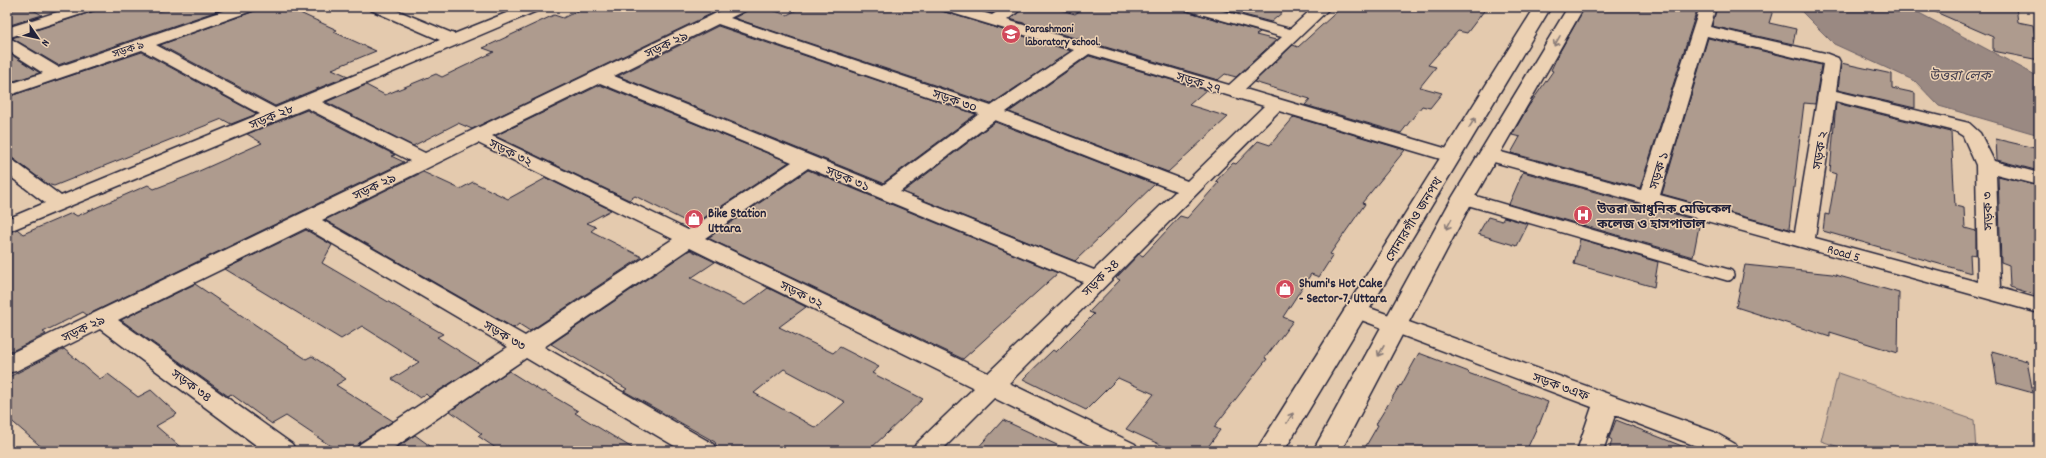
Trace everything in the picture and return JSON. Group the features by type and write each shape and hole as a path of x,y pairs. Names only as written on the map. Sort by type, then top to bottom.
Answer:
{"main road":[{"name":"সোনারগাঁও জনপথ","path":"1270,451 1543,7"},
{"path":"1327,451 1463,198 1490,155 1576,7"}],"street":[{"path":"7,33 89,7"},
{"name":"সড়ক ৯","path":"7,91 249,7"},
{"path":"376,7 454,40"},
{"name":"সড়ক ২৮","path":"7,226 534,7"},
{"name":"সড়ক ২৯","path":"7,365 742,7"},
{"name":"সড়ক ২৭","path":"947,7 1451,156"},
{"path":"994,21 1016,7"},
{"path":"1191,7 1293,35"},
{"path":"1232,92 1323,7"},
{"name":"সড়ক ১","path":"1490,155 1649,198 1708,7"},
{"name":"সড়ক ৩০","path":"717,19 992,113 1190,189"},
{"name":"সড়ক ২","path":"1701,30 1830,60 1832,62 1804,240"},
{"path":"7,43 57,74"},
{"path":"143,44 275,115"},
{"path":"885,193 992,113 1087,48"},
{"name":"সড়ক ৩১","path":"599,76 1098,280"},
{"name":"সড়ক ৩","path":"1828,94 1962,127 1971,133 1986,165 1989,292"},
{"path":"307,101 425,161"},
{"name":"সড়ক ২৪","path":"926,451 1276,104"},
{"name":"সড়ক ৩২","path":"478,136 1126,451"},
{"path":"369,451 806,161"},
{"path":"7,165 59,204"},
{"path":"1986,165 2039,179"},
{"name":"Road 5","path":"1649,198 2039,306"},
{"name":"সড়ক ৩৩","path":"306,219 704,451"},
{"name":"সড়ক ৩এফ","path":"1356,310 1706,439 1726,451"},
{"name":"সড়ক ৩৪","path":"101,319 283,451"},
{"path":"1590,451 1606,403"}],"lane":[{"path":"1463,198 1728,274"}],"shaded area":[{"path":"1838,373 1974,420 1976,451 1851,451 1821,441"}],"water":[{"name":"উত্তরা লেক","path":"1797,7 1908,7 2039,77 2039,135 1939,106 1915,81 1834,44"}],"building":[{"path":"7,7 28,7 42,15 7,26"},
{"path":"100,7 151,7 160,11 173,7 213,7 220,10 58,65 12,38 94,11"},
{"path":"266,7 287,7 337,30 334,32 376,51 332,69 348,76 275,106 160,45"},
{"path":"585,7 615,7 631,12 642,7 702,7 715,12 472,129 458,123 413,146 326,102 366,85 385,95 436,74 442,77 494,52 483,48 554,15 563,18"},
{"path":"750,7 763,7 787,15 802,7 938,7 942,11 1071,51 991,104 734,18 747,11"},
{"path":"969,7 1002,7 992,13"},
{"path":"1025,7 1051,7 1075,14 1085,7 1182,7 1186,11 1260,32 1256,35 1276,40 1236,77 1225,74 1218,80 1010,19"},
{"path":"1214,7 1289,7 1271,22"},
{"path":"1342,7 1487,7 1467,33 1458,31 1428,65 1436,67 1420,87 1442,93 1430,108 1422,106 1401,133 1305,105 1310,99 1254,82 1293,45 1298,47"},
{"path":"1585,7 1698,7 1640,188 1511,153 1520,137 1512,135 1528,107 1553,71 1551,70 1558,55"},
{"path":"1717,7 1774,7 1769,23 1796,29 1793,44 1712,26"},
{"path":"1924,7 2016,7 2018,22 2033,25 2039,60 1993,51 1993,37"},
{"path":"718,26 976,114 883,183 618,76"},
{"path":"1708,38 1821,65 1815,104 1804,103 1789,229 1662,194"},
{"path":"7,52 40,73 7,83"},
{"path":"142,52 257,114 231,124 222,119 54,186 47,184 7,154 7,97"},
{"path":"1089,56 1206,90 1189,105 1228,117 1168,172 1009,112"},
{"path":"1841,63 1892,74 1892,88 1915,93 1915,108 1838,90"},
{"path":"600,85 789,162 693,225 635,196 629,200 495,136"},
{"path":"1836,103 1951,132 1955,206 1964,208 1965,228 1976,231 1976,255 1970,254 1971,273 1823,231 1825,214 1829,215 1836,174 1830,172"},
{"path":"307,110 395,155 391,156 404,162 87,315 83,312 43,332 46,334 12,351 7,347 7,233 17,229 23,234 72,213 77,216 148,185 154,189 188,176 262,143 247,134"},
{"path":"1294,117 1405,150 1362,203 1365,204 1330,254 1333,255 1319,277 1311,274 1283,317 1293,321 1265,358 1267,359 1214,427 1220,430 1205,451 1174,451 1126,429 1154,394 1118,378 1086,410 1023,379 1053,350 1056,352 1094,314 1089,312 1120,280 1116,278 1139,254 1143,256 1180,216 1187,218 1219,182 1216,181 1233,163 1236,164 1258,141 1270,145"},
{"path":"995,122 1155,184 1075,261 903,192"},
{"path":"1996,139 2039,149 2039,171 1997,160"},
{"path":"808,170 1058,273 963,359 708,238"},
{"path":"423,172 460,189 473,182 508,199 546,178 611,210 587,223 596,227 591,231 642,257 530,331 519,324 514,328 325,220"},
{"path":"1523,172 1700,221 1693,257 1509,204"},
{"path":"1998,176 2039,186 2039,296 2010,287 2009,265 2001,262"},
{"path":"1488,217 1502,221 1504,217 1528,224 1517,246 1478,234"},
{"path":"306,230 332,245 322,263 443,334 437,337 480,364 429,397 426,394 420,398 392,379 419,362 362,326 341,339 225,269"},
{"path":"1580,239 1658,262 1654,287 1574,264"},
{"path":"690,250 715,262 691,278 745,305 768,288 806,307 779,327 833,353 840,347 879,367 872,373 923,399 868,451 718,451 715,442 624,391 627,389 551,344","holes":["784,369 845,402 816,428 754,393"]},
{"path":"1745,265 1832,274 1899,293 1898,353 1830,332 1830,337 1736,307"},
{"path":"195,284 306,359 312,356 346,379 336,385 393,421 359,443 355,451 338,451 286,416 272,424 231,394 228,396 121,320"},
{"path":"64,349 100,379 108,374 138,397 151,390 177,414 156,426 185,451 46,451 7,417 7,378"},
{"path":"1992,351 2027,361 2033,393 1997,383"},
{"path":"1419,353 1469,372 1468,373 1548,402 1539,425 1526,451 1363,451 1378,425 1376,424 1400,385 1401,386"},
{"path":"509,371 542,392 544,391 578,411 575,413 637,451 500,451 478,436 482,434 450,411"},
{"path":"1003,420 1070,451 975,451"},
{"path":"1616,420 1692,451 1609,451 1612,440 1609,438"},
{"path":"415,435 437,451 392,451"}],"place":[{"name":"Parashmoni laboratory school.","path":"1011,34"},
{"name":"উত্তরা আধুনিক মেডিকেল কলেজ ও হাসপাতাল","path":"1583,215"},
{"name":"Bike Station Uttara","path":"694,219"},
{"name":"Shumi's Hot Cake - Sector-7, Uttara","path":"1285,289"}]}
